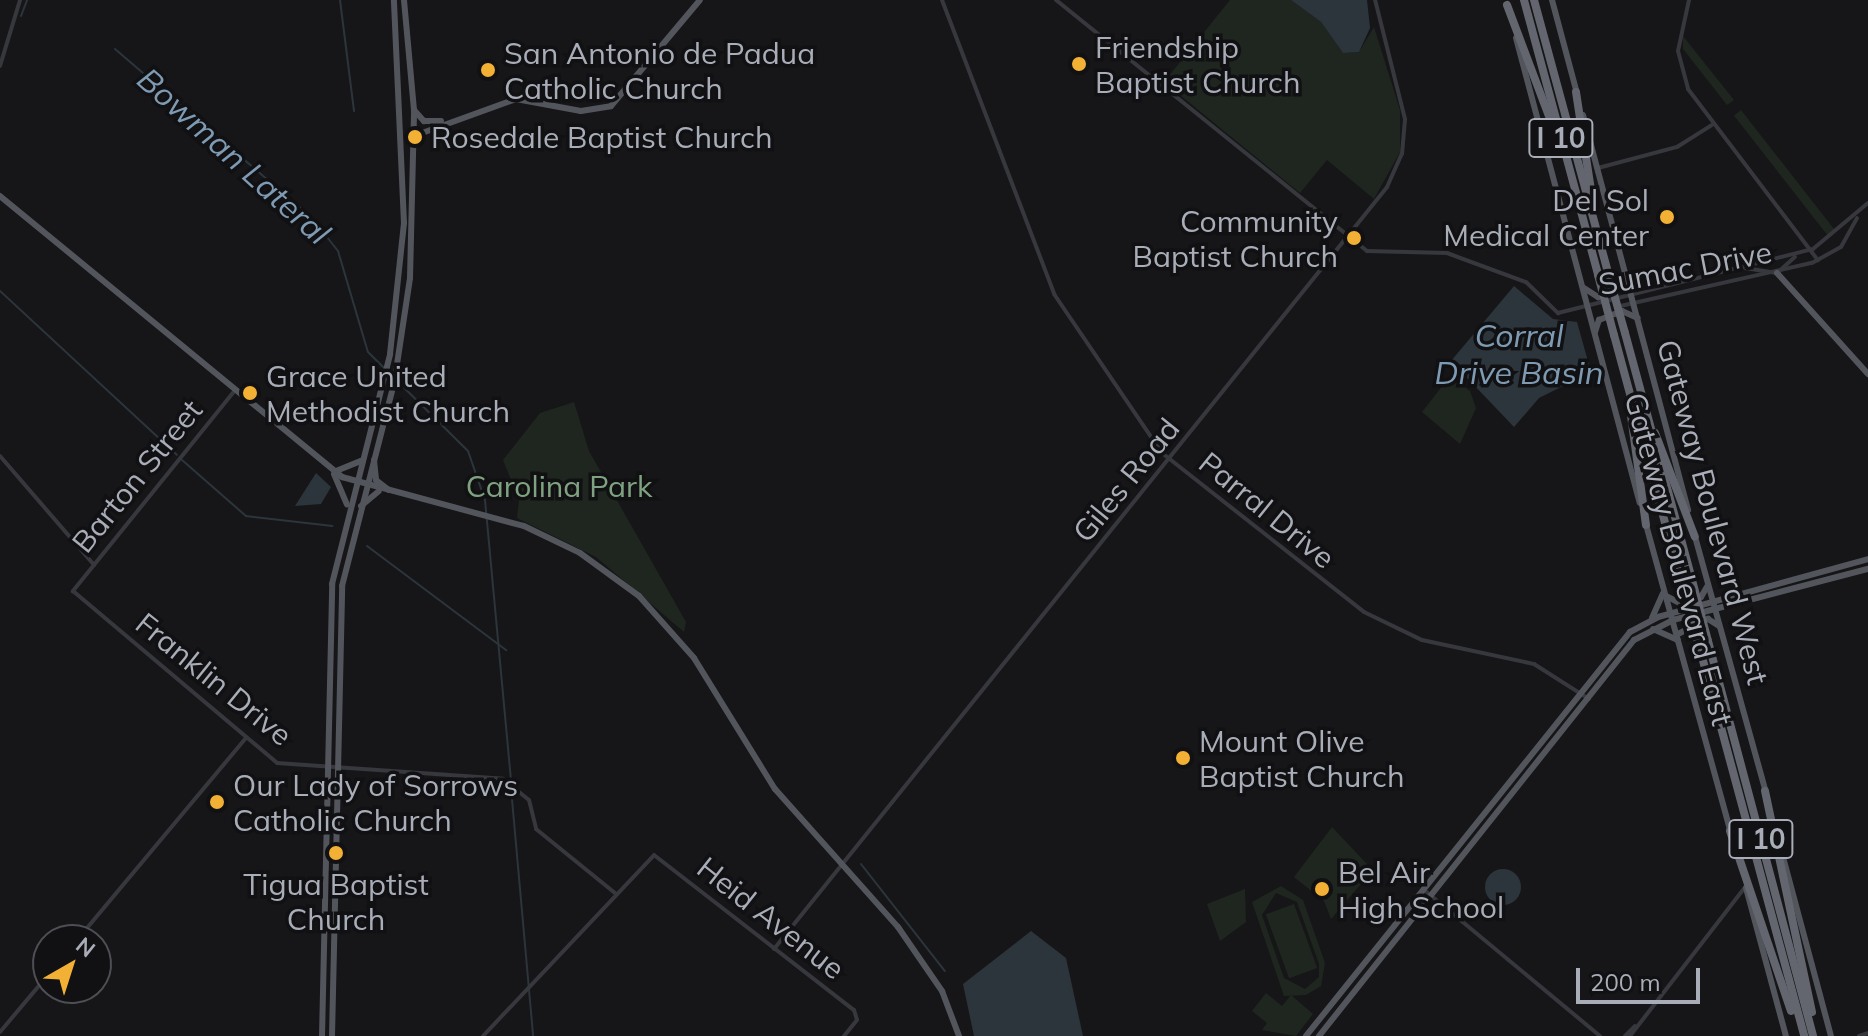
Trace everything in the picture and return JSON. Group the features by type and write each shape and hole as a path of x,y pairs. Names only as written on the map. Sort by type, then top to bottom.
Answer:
{"highway":[{"name":"I 10","path":"1524,0 1681,582 1703,642 1816,1036"},
{"name":"I 10","path":"1534,0 1692,580 1703,642 1803,1036"},
{"path":"1507,3 1568,166"},
{"path":"1576,92 1594,222"},
{"path":"1627,380 1646,525"},
{"path":"1644,410 1695,537"},
{"path":"1765,791 1816,1036"},
{"path":"1730,831 1803,1036"}],"main road":[{"path":"322,1036 332,584 347,509 388,361 404,223 404,137 394,0"},
{"path":"332,1036 341,767 342,586 355,516 393,387 410,278 414,110 404,0"},
{"path":"404,137 413,137 444,121 516,99 581,111 611,106 700,0"},
{"name":"Gateway Boulevard West","path":"1552,0 1831,1036"},
{"name":"Gateway Boulevard East","path":"1507,3 1786,1036"},
{"path":"414,110 424,121 444,121"},
{"path":"0,196 332,469 354,483 496,516 580,553 651,608 701,667 775,789 840,860 910,945 948,1002 959,1036"},
{"path":"1777,273 1868,374"},
{"path":"1582,285 1598,297 1618,291 1627,279"},
{"path":"1595,332 1599,320 1622,311 1638,318"},
{"path":"373,455 376,480 392,492"},
{"path":"332,469 361,461"},
{"path":"332,469 347,509"},
{"path":"355,516 382,490"},
{"path":"1715,606 1733,597 1868,559"},
{"path":"1841,567 1844,576"},
{"path":"1306,1036 1625,637 1650,620 1715,606 1735,605 1868,569"},
{"path":"332,584 342,586"},
{"path":"1650,620 1665,593 1680,603 1701,597 1709,585 1733,597"},
{"path":"1649,629 1678,638 1687,624 1708,619 1721,627 1735,605"},
{"path":"1319,1036 1589,699 1649,629 1672,616"},
{"path":"1480,818 1488,825"}],"street":[{"path":"0,66 20,0"},
{"name":"Parral Drive","path":"942,0 1054,294 1170,460 1364,612 1422,640 1534,664 1589,699"},
{"path":"1056,0 1367,251 1447,253 1521,280 1558,313 1588,310"},
{"name":"Giles Road","path":"774,949 840,860 922,771 1393,178 1404,143 1403,108 1375,0"},
{"path":"1689,0 1679,60 1712,125 1818,260"},
{"path":"1598,168 1677,147 1712,125"},
{"name":"Sumac Drive","path":"1588,310 1634,305 1777,273 1818,260 1846,242 1868,203"},
{"name":"Sumac Drive","path":"1588,310 1631,293 1802,253 1858,216"},
{"path":"1731,269 1777,273 1802,253"},
{"name":"Barton Street","path":"73,591 236,389"},
{"path":"0,456 94,565"},
{"name":"Franklin Drive","path":"73,591 277,763 508,782 521,792 536,829 615,893"},
{"path":"90,924 246,738"},
{"name":"Heid Avenue","path":"615,893 654,855 857,1018 844,1036"},
{"path":"1628,1036 1745,887"},
{"path":"1423,889 1600,1036"},
{"path":"483,1036 534,976 615,893"},
{"path":"1,1033 32,995"},
{"path":"1859,1036 1868,1033"}],"green space":[{"path":"1230,0 1291,0 1321,22 1343,53 1359,52 1374,27 1400,110 1400,152 1374,199 1327,160 1300,193 1164,82"},
{"path":"1683,36 1734,100 1727,105 1683,49"},
{"path":"1741,110 1835,230 1827,235 1734,116"},
{"path":"1450,376 1470,391 1476,408 1460,444 1422,412"},
{"name":"Carolina Park","path":"574,402 589,451 686,622 684,632 596,557 517,518 519,500 503,460 540,413"},
{"path":"1332,827 1367,864 1367,877 1331,919 1324,901 1294,877"},
{"path":"1281,886 1303,900 1325,963 1321,986 1306,995 1284,996 1252,902","holes":["1276,893 1297,902 1319,964 1319,977 1305,989 1284,978 1262,915"]},
{"path":"1245,889 1246,922 1220,941 1207,904"},
{"path":"1294,904 1317,968 1289,978 1266,914"},
{"path":"1266,993 1282,1006 1291,995 1313,1014 1296,1036 1262,1030 1267,1023 1252,1011"}],"water":[{"path":"1291,0 1367,0 1370,28 1359,52 1343,53 1321,22"},
{"name":"Corral Drive Basin","path":"1514,286 1553,319 1577,322 1591,372 1539,398 1514,427 1451,361"},
{"path":"316,473 331,487 321,504 295,506"},
{"path":"1503,869 1516,874 1521,887 1516,900 1503,905 1490,900 1485,887 1490,874"},
{"path":"1031,931 1066,958 1083,1036 974,1036 963,984"}],"waterway":[{"path":"21,16 27,0"},
{"path":"340,0 354,111"},
{"name":"Bowman Lateral","path":"115,49 312,218 338,251 368,352 468,451 485,500 511,782"},
{"path":"0,291 177,455"},
{"path":"182,460 246,516 332,526"},
{"path":"367,546 506,650"},
{"name":"Bowman Lateral","path":"511,788 533,1036"},
{"path":"861,864 945,971"}],"place":[{"name":"Friendship Baptist Church","path":"1079,64"},
{"name":"San Antonio de Padua Catholic Church","path":"488,70"},
{"name":"Rosedale Baptist Church","path":"415,137"},
{"name":"Del Sol Medical Center","path":"1667,217"},
{"name":"Community Baptist Church","path":"1354,238"},
{"name":"Grace United Methodist Church","path":"250,393"},
{"name":"Mount Olive Baptist Church","path":"1183,758"},
{"name":"Our Lady of Sorrows Catholic Church","path":"217,802"},
{"name":"Tigua Baptist Church","path":"336,853"},
{"name":"Bel Air High School","path":"1322,889"}]}
